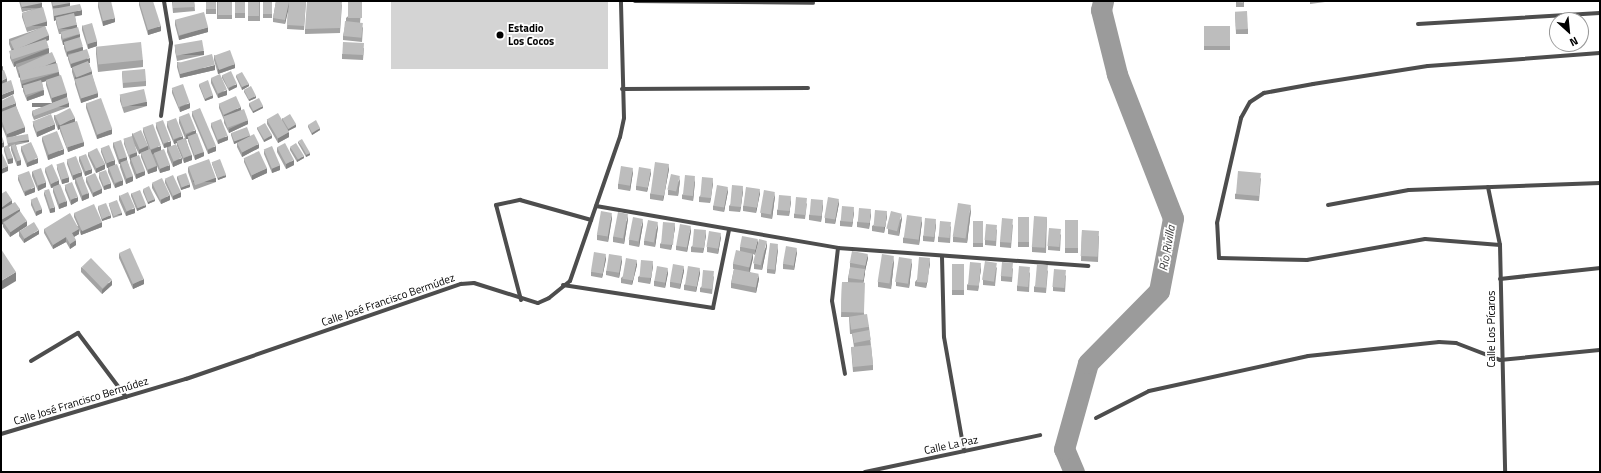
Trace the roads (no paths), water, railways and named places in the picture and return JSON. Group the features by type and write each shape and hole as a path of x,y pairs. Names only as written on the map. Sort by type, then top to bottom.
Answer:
{"street":[{"path":"161,116 172,43 164,1"},
{"name":"Calle José Francisco Bermúdez","path":"1,434 126,397 461,284 474,283 520,300 538,303 570,281 620,137 622,89 621,1"},
{"path":"636,1 813,3"},
{"path":"1418,24 1600,13"},
{"path":"1500,245 1425,239 1307,260 1218,258 1217,223 1241,118 1250,102 1264,94 1313,84 1428,66 1600,54"},
{"path":"622,89 808,88"},
{"path":"1328,205 1410,190 1600,183"},
{"name":"Calle Los Pícaros","path":"1488,186 1500,245 1500,360 1505,472"},
{"path":"520,300 496,205 520,200 591,220"},
{"path":"596,206 838,248 942,257 1088,266"},
{"path":"563,285 713,308 729,230"},
{"path":"838,248 832,301 844,374"},
{"path":"942,257 944,338 964,451"},
{"path":"1500,279 1600,268"},
{"path":"30,361 78,333 126,397"},
{"path":"1096,418 1149,392 1308,356 1439,342 1456,343 1500,360 1600,350"},
{"name":"Calle La Paz","path":"865,472 1040,435"}],"waterway":[{"name":"Río Rivilla","path":"1074,472 1064,449 1088,363 1159,291 1173,218 1117,74 1101,10 1103,1"}],"place":[{"name":"Estadio Los Cocos","path":"500,35"}]}
